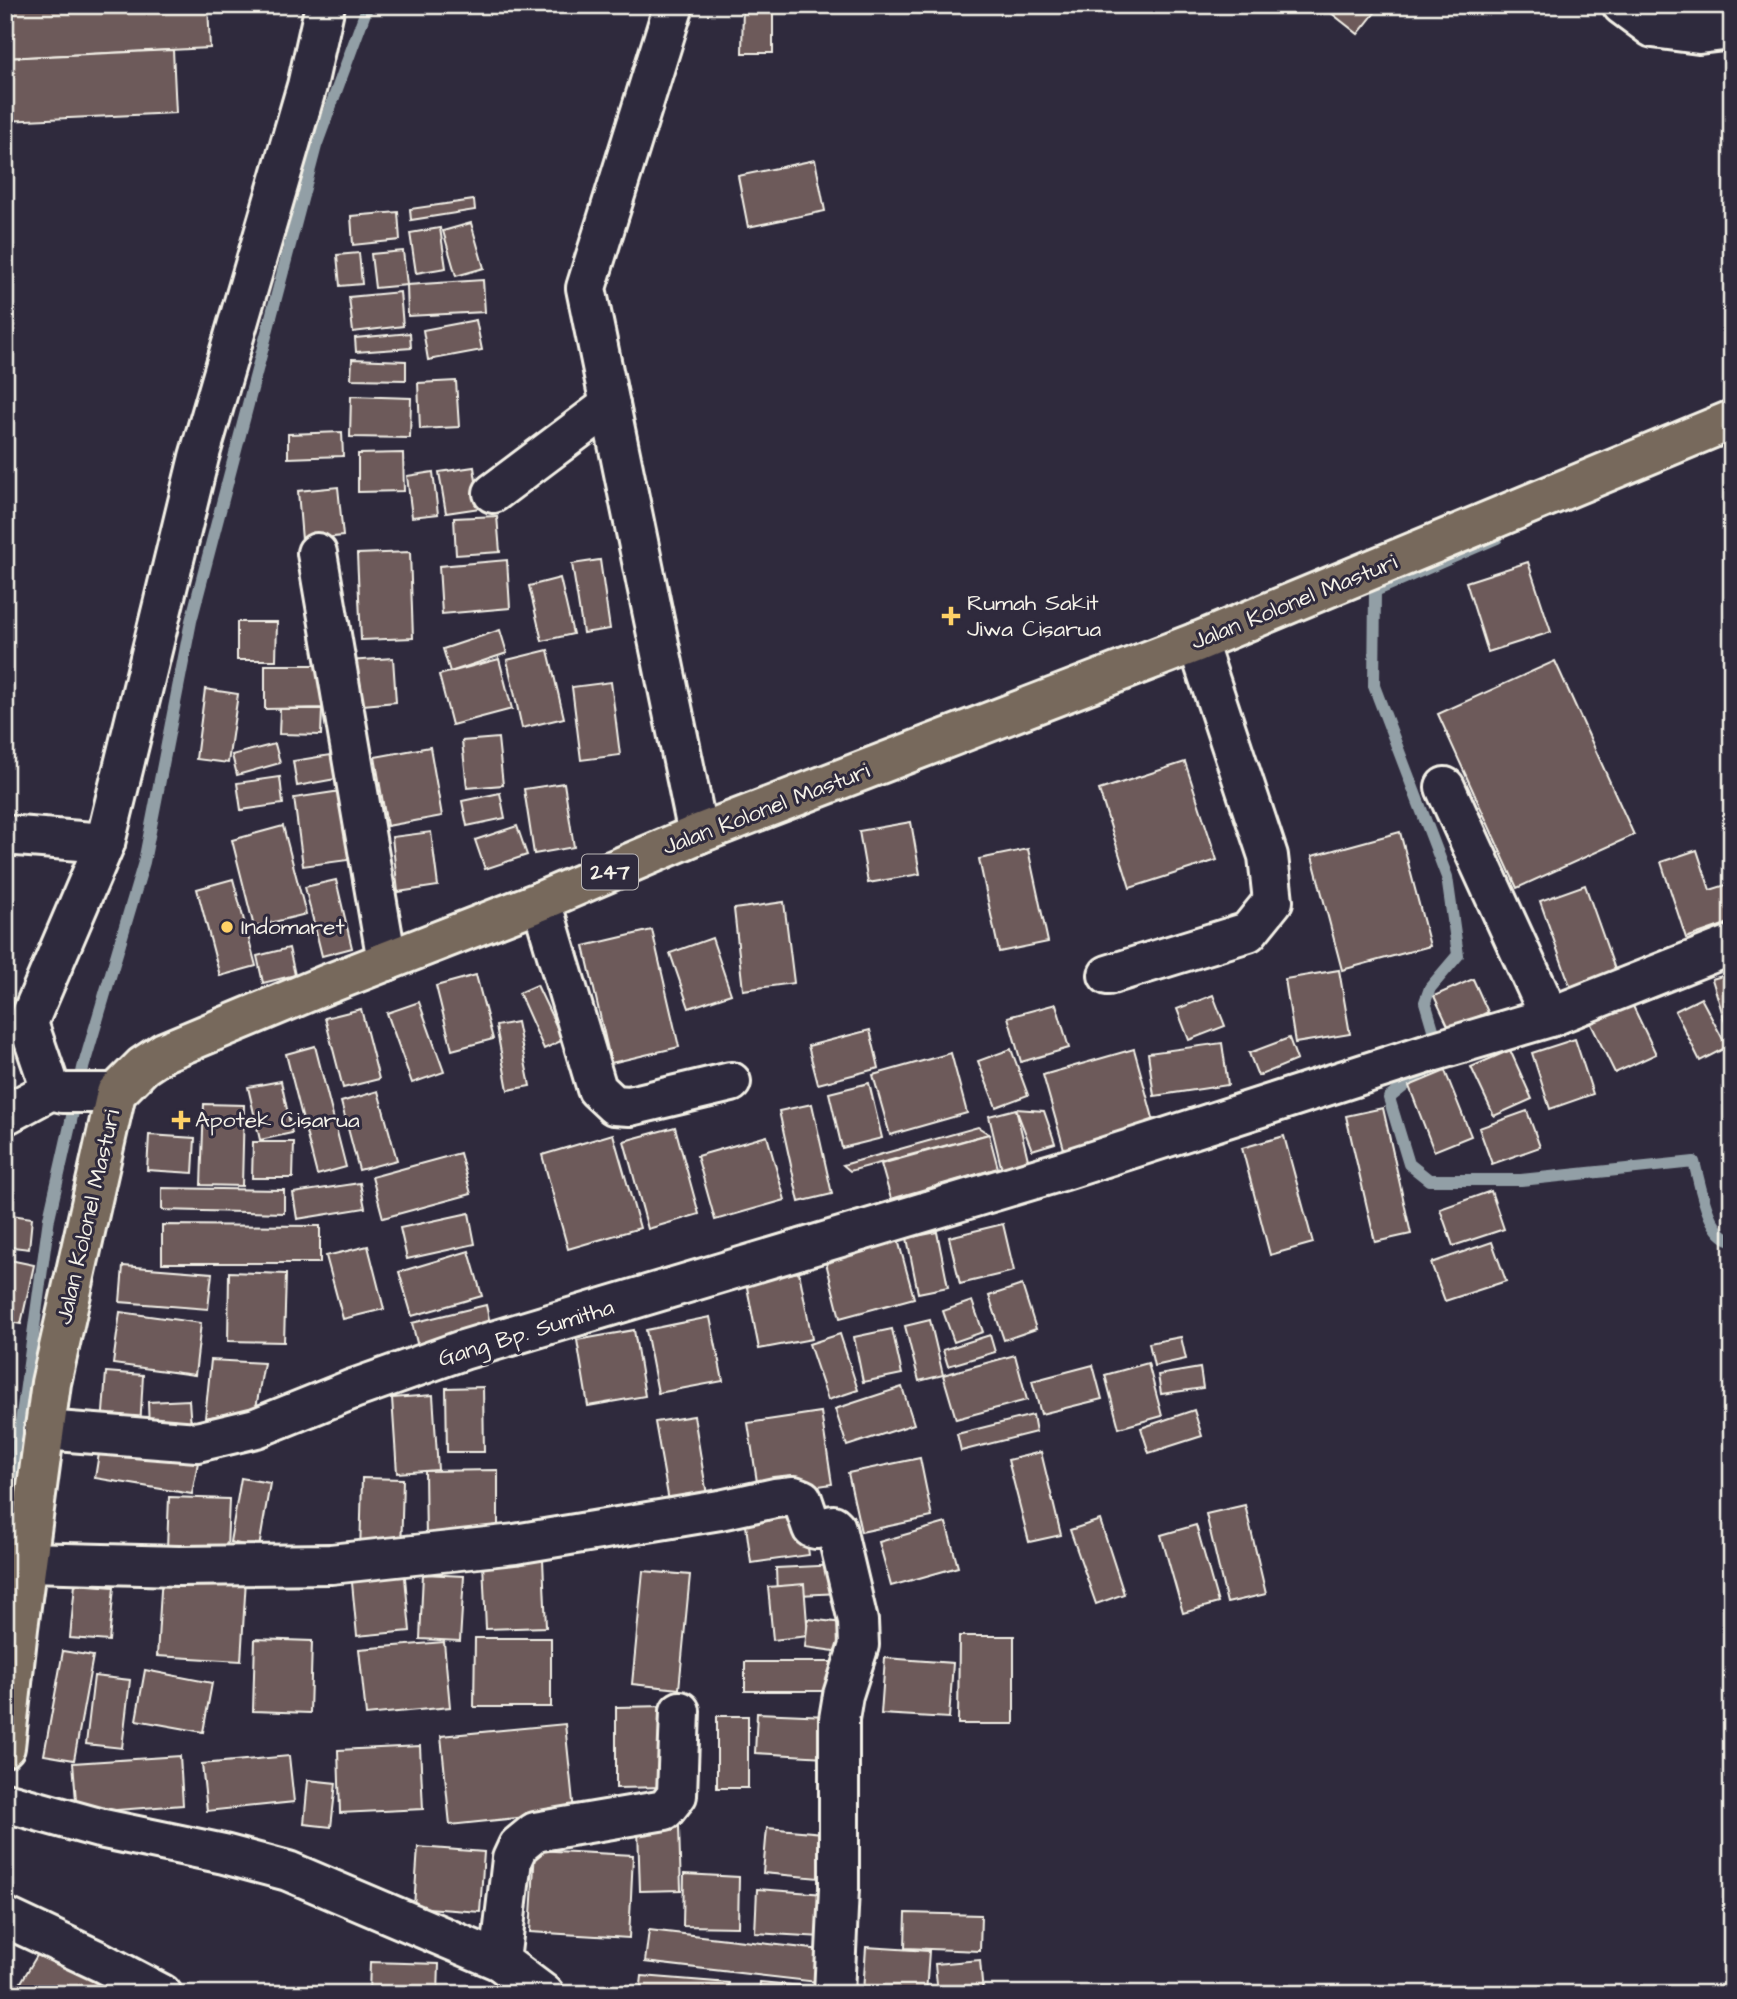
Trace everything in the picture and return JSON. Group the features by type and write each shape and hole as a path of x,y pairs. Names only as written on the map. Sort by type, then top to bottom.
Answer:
{"main road":[{"name":"Jalan Kolonel Masturi","path":"5,1747 51,1383 109,1093 143,1066 164,1052 541,901 698,834 1198,642 1732,420"}],"street":[{"path":"57,1092 17,1011 105,843 199,457 307,86 326,5"},
{"path":"674,5 586,288 698,834"},
{"path":"1622,5 1653,28 1699,34 1732,30"},
{"path":"493,493 610,405"},
{"path":"317,554 387,961"},
{"path":"1108,975 1248,932 1273,901 1268,856 1198,642"},
{"path":"1444,786 1550,1017"},
{"path":"5,835 105,843"},
{"path":"541,901 597,1089 614,1105 630,1106 732,1082"},
{"name":"Gang Bp. Sumitha","path":"44,1430 197,1442 256,1428 353,1389 463,1350 1005,1188 1550,1017 1732,945"},
{"path":"5,1115 57,1092 109,1093"},
{"path":"27,1562 179,1566 331,1564 515,1544 720,1510 775,1498 794,1496 802,1499 812,1528 833,1525 836,1528 858,1621 859,1645 839,1719 839,1888 834,1994"},
{"path":"500,1961 512,1859 518,1846 535,1832 664,1810 677,1795 680,1711"},
{"path":"5,1802 99,1828 224,1854 288,1871 500,1961 544,1994"},
{"path":"5,1917 162,1994"}],"building":[{"path":"5,5 208,5 210,48 5,58"},
{"path":"743,5 773,5 773,53 742,53"},
{"path":"1321,5 1381,5 1358,34"},
{"path":"173,50 176,113 5,121 5,58"},
{"path":"815,160 825,211 748,227 738,176"},
{"path":"474,200 475,210 411,220 410,209"},
{"path":"398,212 400,240 353,245 351,216"},
{"path":"471,223 484,268 456,276 443,231"},
{"path":"440,228 446,268 416,273 410,233"},
{"path":"403,251 407,285 375,288 371,254"},
{"path":"359,253 362,284 340,286 337,255"},
{"path":"483,280 485,312 408,316 407,285"},
{"path":"400,292 403,326 353,332 349,297"},
{"path":"476,320 482,350 428,360 423,330"},
{"path":"410,333 411,348 356,352 355,338"},
{"path":"352,359 406,361 406,380 351,379"},
{"path":"456,381 459,427 420,429 418,383"},
{"path":"351,396 411,398 410,438 350,437"},
{"path":"342,432 343,456 288,458 288,434"},
{"path":"403,453 404,491 358,492 358,454"},
{"path":"474,467 480,508 446,513 439,472"},
{"path":"433,472 438,514 412,517 407,476"},
{"path":"338,487 343,536 302,540 298,491"},
{"path":"497,516 500,552 456,555 454,518"},
{"path":"410,552 413,638 361,640 357,554"},
{"path":"507,560 510,608 442,614 439,566"},
{"path":"600,560 610,629 583,633 572,564"},
{"path":"1528,562 1551,632 1488,652 1466,582"},
{"path":"560,578 573,634 542,641 529,586"},
{"path":"237,622 277,622 276,660 237,660"},
{"path":"500,630 507,653 450,672 443,649"},
{"path":"548,650 564,718 522,728 507,660"},
{"path":"393,658 396,702 352,706 348,661"},
{"path":"499,659 512,709 452,725 439,675"},
{"path":"1555,661 1634,835 1517,888 1438,714"},
{"path":"265,665 327,665 327,708 265,709"},
{"path":"611,682 620,755 581,760 572,687"},
{"path":"205,689 238,694 228,763 196,759"},
{"path":"280,709 322,709 321,735 279,734"},
{"path":"498,738 503,785 467,788 462,741"},
{"path":"275,744 280,763 237,775 232,755"},
{"path":"430,747 442,816 387,826 375,757"},
{"path":"337,754 341,778 297,786 293,761"},
{"path":"1185,762 1217,860 1130,888 1099,790"},
{"path":"280,777 283,804 241,810 237,783"},
{"path":"564,783 574,847 534,854 524,789"},
{"path":"354,789 363,858 303,866 294,798"},
{"path":"500,793 505,818 467,826 462,801"},
{"path":"911,822 920,874 868,883 859,831"},
{"path":"283,826 306,914 254,927 232,840"},
{"path":"517,826 527,855 485,869 475,840"},
{"path":"431,832 438,886 398,892 392,837"},
{"path":"1400,832 1430,946 1342,970 1312,856"},
{"path":"1028,849 1048,942 999,952 979,859"},
{"path":"1697,850 1710,890 1732,883 1732,922 1686,938 1661,862"},
{"name":"Indomaret","path":"233,879 256,966 220,976 197,889"},
{"path":"336,880 352,948 322,956 305,887"},
{"path":"1585,885 1618,978 1573,994 1540,901"},
{"path":"784,902 794,983 743,990 734,909"},
{"path":"652,930 679,1047 611,1063 584,946"},
{"path":"712,938 731,994 689,1008 670,953"},
{"path":"289,948 295,975 263,983 257,956"},
{"path":"1339,970 1350,1034 1295,1043 1285,979"},
{"path":"1732,973 1732,1020 1725,1022 1712,979"},
{"path":"476,975 493,1039 452,1050 436,986"},
{"path":"1473,979 1488,1012 1450,1030 1434,996"},
{"path":"537,985 563,1040 544,1049 519,993"},
{"path":"1213,995 1225,1026 1189,1040 1177,1009"},
{"path":"1701,998 1727,1047 1700,1061 1675,1011"},
{"path":"419,1002 444,1072 412,1083 387,1013"},
{"path":"1631,1002 1656,1054 1615,1073 1590,1022"},
{"path":"1056,1004 1069,1048 1021,1062 1008,1017"},
{"path":"361,1009 379,1079 343,1088 325,1018"},
{"path":"517,1022 530,1086 508,1090 496,1026"},
{"path":"5,1023 13,1030 5,1038"},
{"path":"870,1030 879,1068 818,1084 808,1046"},
{"path":"1289,1038 1297,1060 1258,1076 1249,1053"},
{"path":"1575,1039 1593,1094 1550,1109 1532,1053"},
{"path":"1222,1043 1228,1085 1154,1096 1148,1053"},
{"path":"315,1046 346,1167 317,1175 286,1054"},
{"path":"1011,1049 1028,1095 996,1107 978,1061"},
{"path":"1134,1049 1158,1136 1068,1163 1043,1075"},
{"path":"1510,1050 1532,1099 1494,1116 1471,1067"},
{"path":"951,1053 967,1113 890,1135 873,1075"},
{"path":"1445,1071 1471,1136 1434,1151 1409,1086"},
{"path":"281,1081 292,1133 260,1140 248,1087"},
{"path":"869,1083 882,1138 842,1148 829,1093"},
{"path":"378,1091 397,1160 359,1170 341,1102"},
{"path":"204,1104 244,1105 242,1186 201,1185"},
{"path":"812,1104 832,1194 799,1202 779,1111"},
{"path":"1383,1108 1411,1234 1375,1242 1346,1116"},
{"path":"1016,1109 1044,1111 1055,1143 1032,1150"},
{"path":"1016,1109 1031,1172 1004,1179 989,1116"},
{"path":"1527,1111 1540,1147 1492,1164 1479,1128"},
{"path":"675,1127 699,1214 648,1229 624,1141"},
{"path":"978,1127 989,1134 850,1171 843,1165"},
{"path":"613,1134 640,1228 568,1249 542,1155"},
{"path":"989,1134 998,1168 891,1199 881,1164"},
{"path":"149,1135 195,1138 193,1173 147,1170"},
{"path":"767,1136 785,1200 715,1220 697,1156"},
{"path":"1284,1136 1313,1243 1270,1255 1242,1148"},
{"path":"253,1142 294,1142 293,1178 252,1178"},
{"path":"460,1153 471,1194 383,1218 372,1177"},
{"path":"360,1183 365,1208 297,1219 293,1193"},
{"path":"162,1188 284,1190 284,1213 162,1210"},
{"path":"1491,1191 1504,1229 1453,1246 1440,1209"},
{"path":"469,1213 475,1244 407,1259 400,1228"},
{"path":"5,1214 32,1218 29,1249 5,1246"},
{"path":"1003,1224 1014,1271 960,1284 949,1237"},
{"path":"162,1225 320,1226 320,1263 162,1263"},
{"path":"937,1232 948,1287 918,1293 907,1238"},
{"path":"897,1236 914,1298 840,1318 824,1255"},
{"path":"1492,1242 1506,1281 1445,1301 1431,1263"},
{"path":"368,1246 384,1309 343,1319 326,1256"},
{"path":"469,1251 482,1296 412,1316 399,1272"},
{"path":"5,1259 34,1265 21,1324 5,1321"},
{"path":"123,1266 212,1273 208,1309 120,1302"},
{"path":"229,1272 286,1274 284,1342 228,1341"},
{"path":"799,1272 812,1339 759,1349 746,1282"},
{"path":"1022,1285 1036,1329 1004,1340 989,1296"},
{"path":"972,1301 983,1332 954,1342 943,1311"},
{"path":"486,1305 491,1328 419,1351 412,1323"},
{"path":"120,1312 201,1323 195,1375 113,1364"},
{"path":"710,1317 723,1381 658,1393 646,1330"},
{"path":"930,1320 943,1375 919,1381 905,1326"},
{"path":"892,1329 902,1374 863,1382 854,1337"},
{"path":"634,1330 645,1396 588,1406 577,1340"},
{"path":"840,1334 858,1390 828,1400 809,1344"},
{"path":"990,1335 995,1352 948,1366 943,1350"},
{"path":"1181,1337 1186,1359 1154,1366 1149,1343"},
{"path":"1015,1355 1027,1400 956,1419 943,1375"},
{"path":"211,1360 264,1363 256,1408 205,1418"},
{"path":"1148,1363 1162,1416 1119,1428 1105,1375"},
{"path":"1093,1365 1102,1399 1041,1414 1032,1381"},
{"path":"1200,1368 1203,1388 1161,1394 1158,1375"},
{"path":"106,1372 143,1375 140,1429 102,1426"},
{"path":"483,1387 484,1452 447,1452 446,1388"},
{"path":"902,1387 914,1424 847,1446 835,1409"},
{"path":"433,1395 438,1470 397,1473 392,1398"},
{"path":"189,1400 191,1427 149,1429 148,1402"},
{"path":"1194,1410 1202,1436 1149,1453 1141,1428"},
{"path":"821,1412 832,1484 759,1495 748,1423"},
{"path":"1033,1415 1036,1432 961,1451 957,1434"},
{"path":"694,1416 708,1501 670,1507 655,1422"},
{"path":"101,1441 199,1457 192,1494 95,1478"},
{"path":"1041,1452 1061,1535 1029,1542 1008,1460"},
{"path":"920,1458 932,1517 861,1532 848,1473"},
{"path":"498,1470 498,1541 426,1542 425,1471"},
{"path":"241,1478 270,1483 259,1548 230,1542"},
{"path":"362,1478 403,1479 401,1556 360,1555"},
{"path":"169,1497 229,1499 227,1550 167,1548"},
{"path":"1245,1505 1266,1594 1227,1603 1206,1514"},
{"path":"803,1510 809,1555 751,1563 745,1518"},
{"path":"1100,1520 1124,1594 1096,1604 1070,1530"},
{"path":"946,1523 958,1567 891,1586 879,1542"},
{"path":"1196,1525 1218,1603 1183,1613 1161,1535"},
{"path":"543,1560 546,1627 486,1629 483,1563"},
{"path":"839,1565 841,1593 777,1596 776,1568"},
{"path":"404,1567 410,1631 357,1636 351,1572"},
{"path":"643,1571 690,1575 679,1689 632,1684"},
{"path":"162,1574 246,1579 241,1661 157,1656"},
{"path":"423,1574 464,1576 460,1641 420,1639"},
{"path":"75,1584 114,1587 109,1641 70,1638"},
{"path":"804,1584 808,1636 773,1640 768,1587"},
{"path":"808,1619 852,1624 849,1653 805,1647"},
{"path":"959,1636 1014,1636 1014,1724 958,1724"},
{"path":"475,1638 551,1638 551,1707 474,1707"},
{"path":"255,1639 312,1641 310,1713 253,1711"},
{"path":"444,1642 450,1707 366,1715 359,1649"},
{"path":"63,1651 93,1656 74,1760 44,1755"},
{"path":"885,1658 953,1663 949,1718 881,1714"},
{"path":"745,1662 837,1662 836,1691 745,1691"},
{"path":"145,1670 212,1683 203,1732 136,1720"},
{"path":"94,1676 130,1680 122,1748 86,1744"},
{"path":"666,1706 667,1787 616,1788 616,1707"},
{"path":"757,1713 828,1716 826,1757 755,1753"},
{"path":"717,1716 748,1716 748,1788 717,1788"},
{"path":"565,1724 574,1812 450,1825 441,1736"},
{"path":"420,1746 423,1809 340,1813 338,1750"},
{"path":"180,1756 183,1805 77,1813 73,1763"},
{"path":"289,1756 294,1802 207,1811 202,1764"},
{"path":"308,1780 336,1783 331,1827 304,1824"},
{"path":"679,1826 681,1890 640,1891 638,1828"},
{"path":"767,1828 823,1833 819,1878 763,1873"},
{"path":"418,1847 484,1852 480,1912 414,1907"},
{"path":"535,1850 633,1855 629,1938 530,1932"},
{"path":"684,1874 739,1877 738,1927 683,1926"},
{"path":"757,1889 825,1894 822,1937 755,1933"},
{"path":"906,1913 981,1915 980,1951 905,1948"},
{"path":"649,1930 830,1951 826,1983 645,1962"},
{"path":"42,1947 121,1994 14,1994"},
{"path":"866,1947 929,1951 926,1994 863,1992"},
{"path":"980,1960 983,1994 938,1994 935,1964"},
{"path":"370,1962 439,1964 438,1994 369,1994"},
{"path":"642,1976 729,1983 728,1994 640,1994"},
{"path":"760,1982 822,1988 821,1994 759,1994"}],"waterway":[{"path":"5,1504 21,1422 49,1218 83,1068 144,862 191,621 316,146 368,5"},
{"path":"1438,1046 1425,1002 1430,988 1458,955 1447,877 1374,686 1375,591 1497,538"},
{"path":"1427,1071 1419,1074 1389,1098 1409,1164 1429,1180 1521,1180 1694,1162 1711,1218 1723,1236 1732,1240"}],"place":[{"name":"Rumah Sakit Jiwa Cisarua","path":"951,616"},
{"name":"Indomaret","path":"227,927"},
{"name":"Apotek Cisarua","path":"181,1120"}]}
